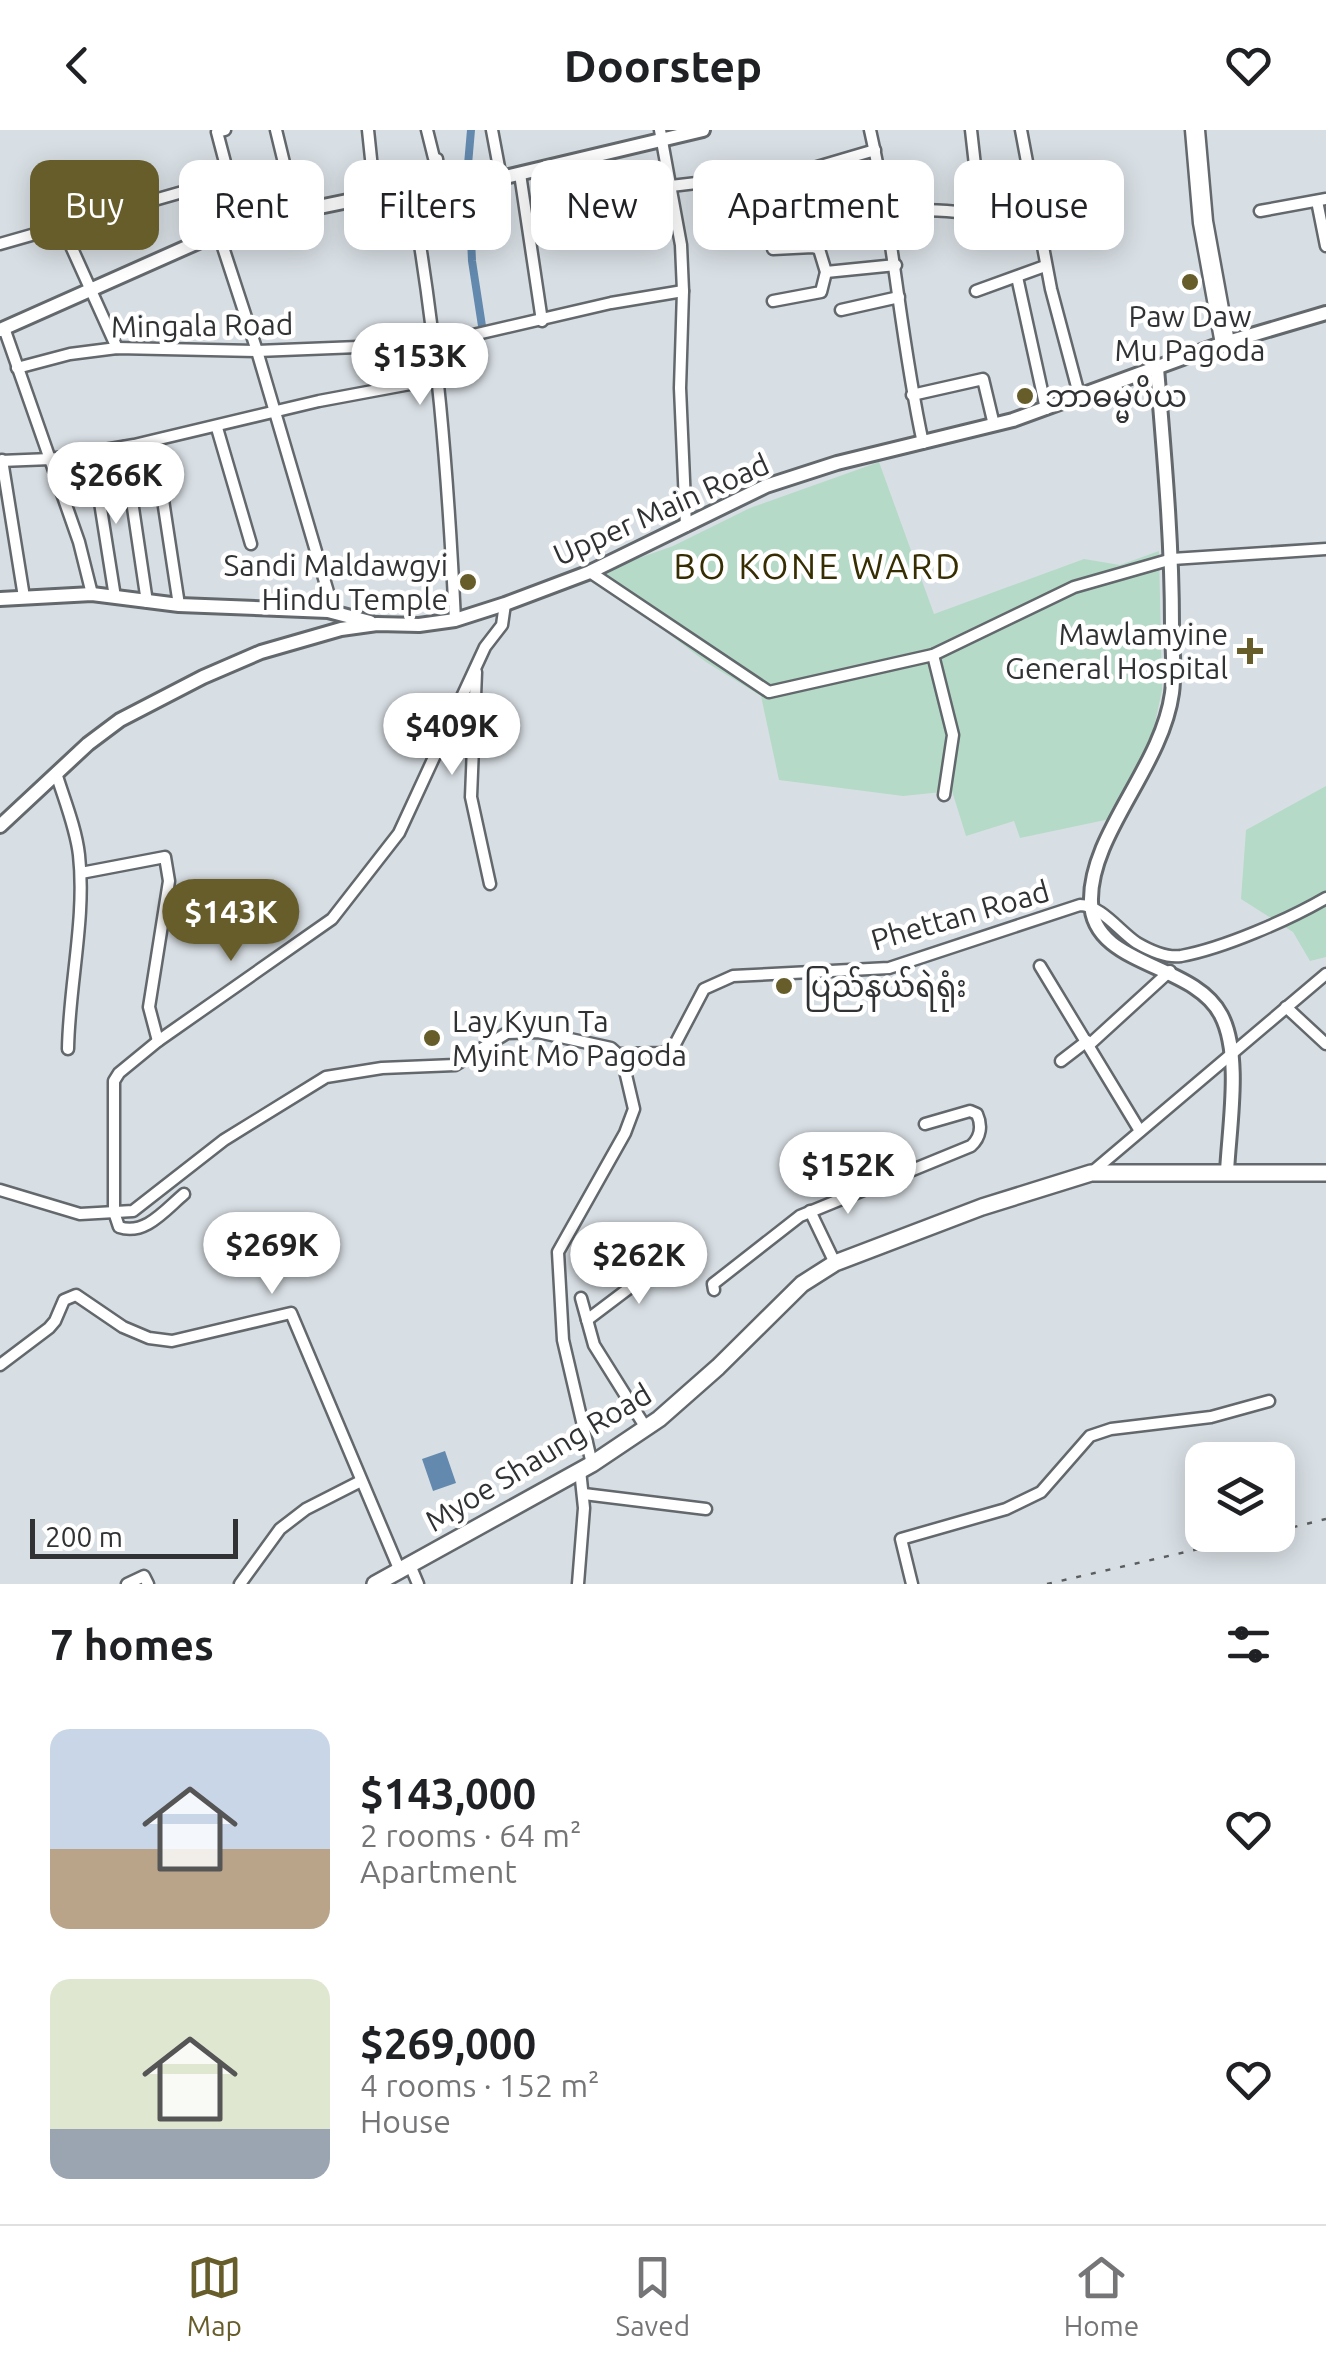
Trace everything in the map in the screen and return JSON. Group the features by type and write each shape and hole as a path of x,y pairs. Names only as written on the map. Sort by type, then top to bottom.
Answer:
{"highway":[{"name":"Myoe Shaung Road","path":"375,1584 586,1467 646,1428 678,1404 802,1284 835,1264 998,1202 1090,1172 1326,1173"}],"main road":[{"path":"511,176 661,136 703,130"},
{"path":"2,330 179,249"},
{"name":"Upper Main Road","path":"0,599 92,594 179,605 328,611 377,624 419,625 456,620 590,572 766,486 836,463 1046,409 1225,343 1326,312"},
{"path":"1157,368 1172,559 1172,693 1157,748 1096,862 1090,905 1100,930 1111,944 1170,971 1207,994 1222,1016 1232,1053 1227,1172"},
{"path":"0,826 120,720 203,677 280,647 341,629 377,624"}],"street":[{"path":"224,160 217,132 225,130"},
{"path":"276,130 283,160"},
{"path":"368,130 371,160"},
{"path":"427,130 437,160"},
{"path":"492,130 498,160"},
{"path":"870,130 876,160"},
{"path":"971,130 974,160"},
{"path":"1021,130 1026,160"},
{"path":"1195,130 1225,343"},
{"path":"673,186 808,170 874,150"},
{"path":"520,174 542,321"},
{"path":"673,192 684,291 680,388 686,526"},
{"path":"1260,211 1321,200 1326,246"},
{"path":"0,244 30,234"},
{"path":"73,250 117,348"},
{"path":"225,250 328,592 328,611"},
{"path":"422,250 430,294 448,482 456,620"},
{"path":"773,301 822,292 826,272 819,250"},
{"path":"894,250 912,396 923,443"},
{"path":"1043,250 1080,398"},
{"path":"826,272 896,265"},
{"path":"976,291 1046,266"},
{"path":"1017,277 1046,409"},
{"name":"Mingala Road","path":"17,368 70,354 117,348 257,351 434,344 611,303 684,291"},
{"path":"841,310 899,297"},
{"path":"2,330 51,459 92,594"},
{"path":"24,597 1,460 51,459 124,447 438,379"},
{"path":"912,396 983,379 994,425"},
{"path":"217,428 250,544"},
{"path":"154,441 179,605"},
{"path":"124,447 147,602"},
{"path":"92,452 114,597"},
{"path":"590,572 769,692 933,655 1074,588 1172,559 1326,549"},
{"path":"184,1194 144,1227 132,1232 119,1227 114,1212 114,1081 119,1072 158,1041 332,918 399,833 485,647 502,625 505,604"},
{"path":"933,655 952,735 944,795"},
{"path":"477,666 471,797 490,884"},
{"path":"56,773 78,848 81,873 68,1002 68,1049"},
{"path":"81,873 165,857 169,882 150,1007 158,1041"},
{"name":"Phettan Road","path":"619,1054 662,1053 673,1048 704,989 732,976 889,968 988,938 1044,916 1090,905 1133,941 1150,951 1178,957 1290,918 1326,898"},
{"path":"1040,966 1140,1131"},
{"path":"1062,1061 1170,971"},
{"path":"1090,1172 1326,974"},
{"path":"1286,1006 1326,1044"},
{"path":"0,1190 80,1214 133,1211 224,1140 326,1076 455,1064 506,1033 538,1032 591,1042 619,1054 632,1093 632,1117 558,1252 563,1340 586,1467 578,1584"},
{"path":"714,1290 713,1284 810,1210 972,1146 980,1124 977,1114 970,1111 925,1124"},
{"path":"810,1210 835,1264"},
{"path":"587,1320 665,1260"},
{"path":"0,1365 49,1328 64,1300 76,1295 124,1328 172,1341 291,1313 362,1481 405,1568 418,1584"},
{"path":"582,1298 594,1345 646,1428"},
{"path":"912,1584 901,1539 1006,1509 1041,1492 1090,1436 1111,1429 1212,1417 1268,1401"},
{"path":"240,1584 280,1529 306,1509 362,1481"},
{"path":"584,1494 706,1509"},
{"path":"127,1584 144,1576 148,1584"}],"green space":[{"path":"879,462 934,614 1084,559 1120,565 1159,551 1162,690 1150,747 1110,819 1020,838 1014,821 966,836 952,791 903,796 779,780 761,696 706,662 591,575 673,546 750,508"},
{"path":"1326,786 1326,957 1310,961 1293,932 1241,899 1246,830"}],"water":[{"path":"445,1451 456,1483 433,1491 422,1459"}],"waterway":[{"path":"468,160 471,130"},
{"path":"472,250 482,326"}],"railway":[{"path":"1295,1527 1326,1519"},
{"path":"1047,1584 1185,1552"}],"place":[{"name":"Paw Daw Mu Pagoda","path":"1190,282"},
{"name":"ဘာဓမ္မပိယ","path":"1025,396"},
{"name":"Sandi Maldawgyi Hindu Temple","path":"468,582"},
{"name":"Mawlamyine General Hospital","path":"1250,651"},
{"name":"ပြည်နယ်ရဲရုံး","path":"784,986"},
{"name":"Lay Kyun Ta Myint Mo Pagoda","path":"432,1038"}],"district":[{"name":"BO KONE WARD","path":"818,566"}]}
